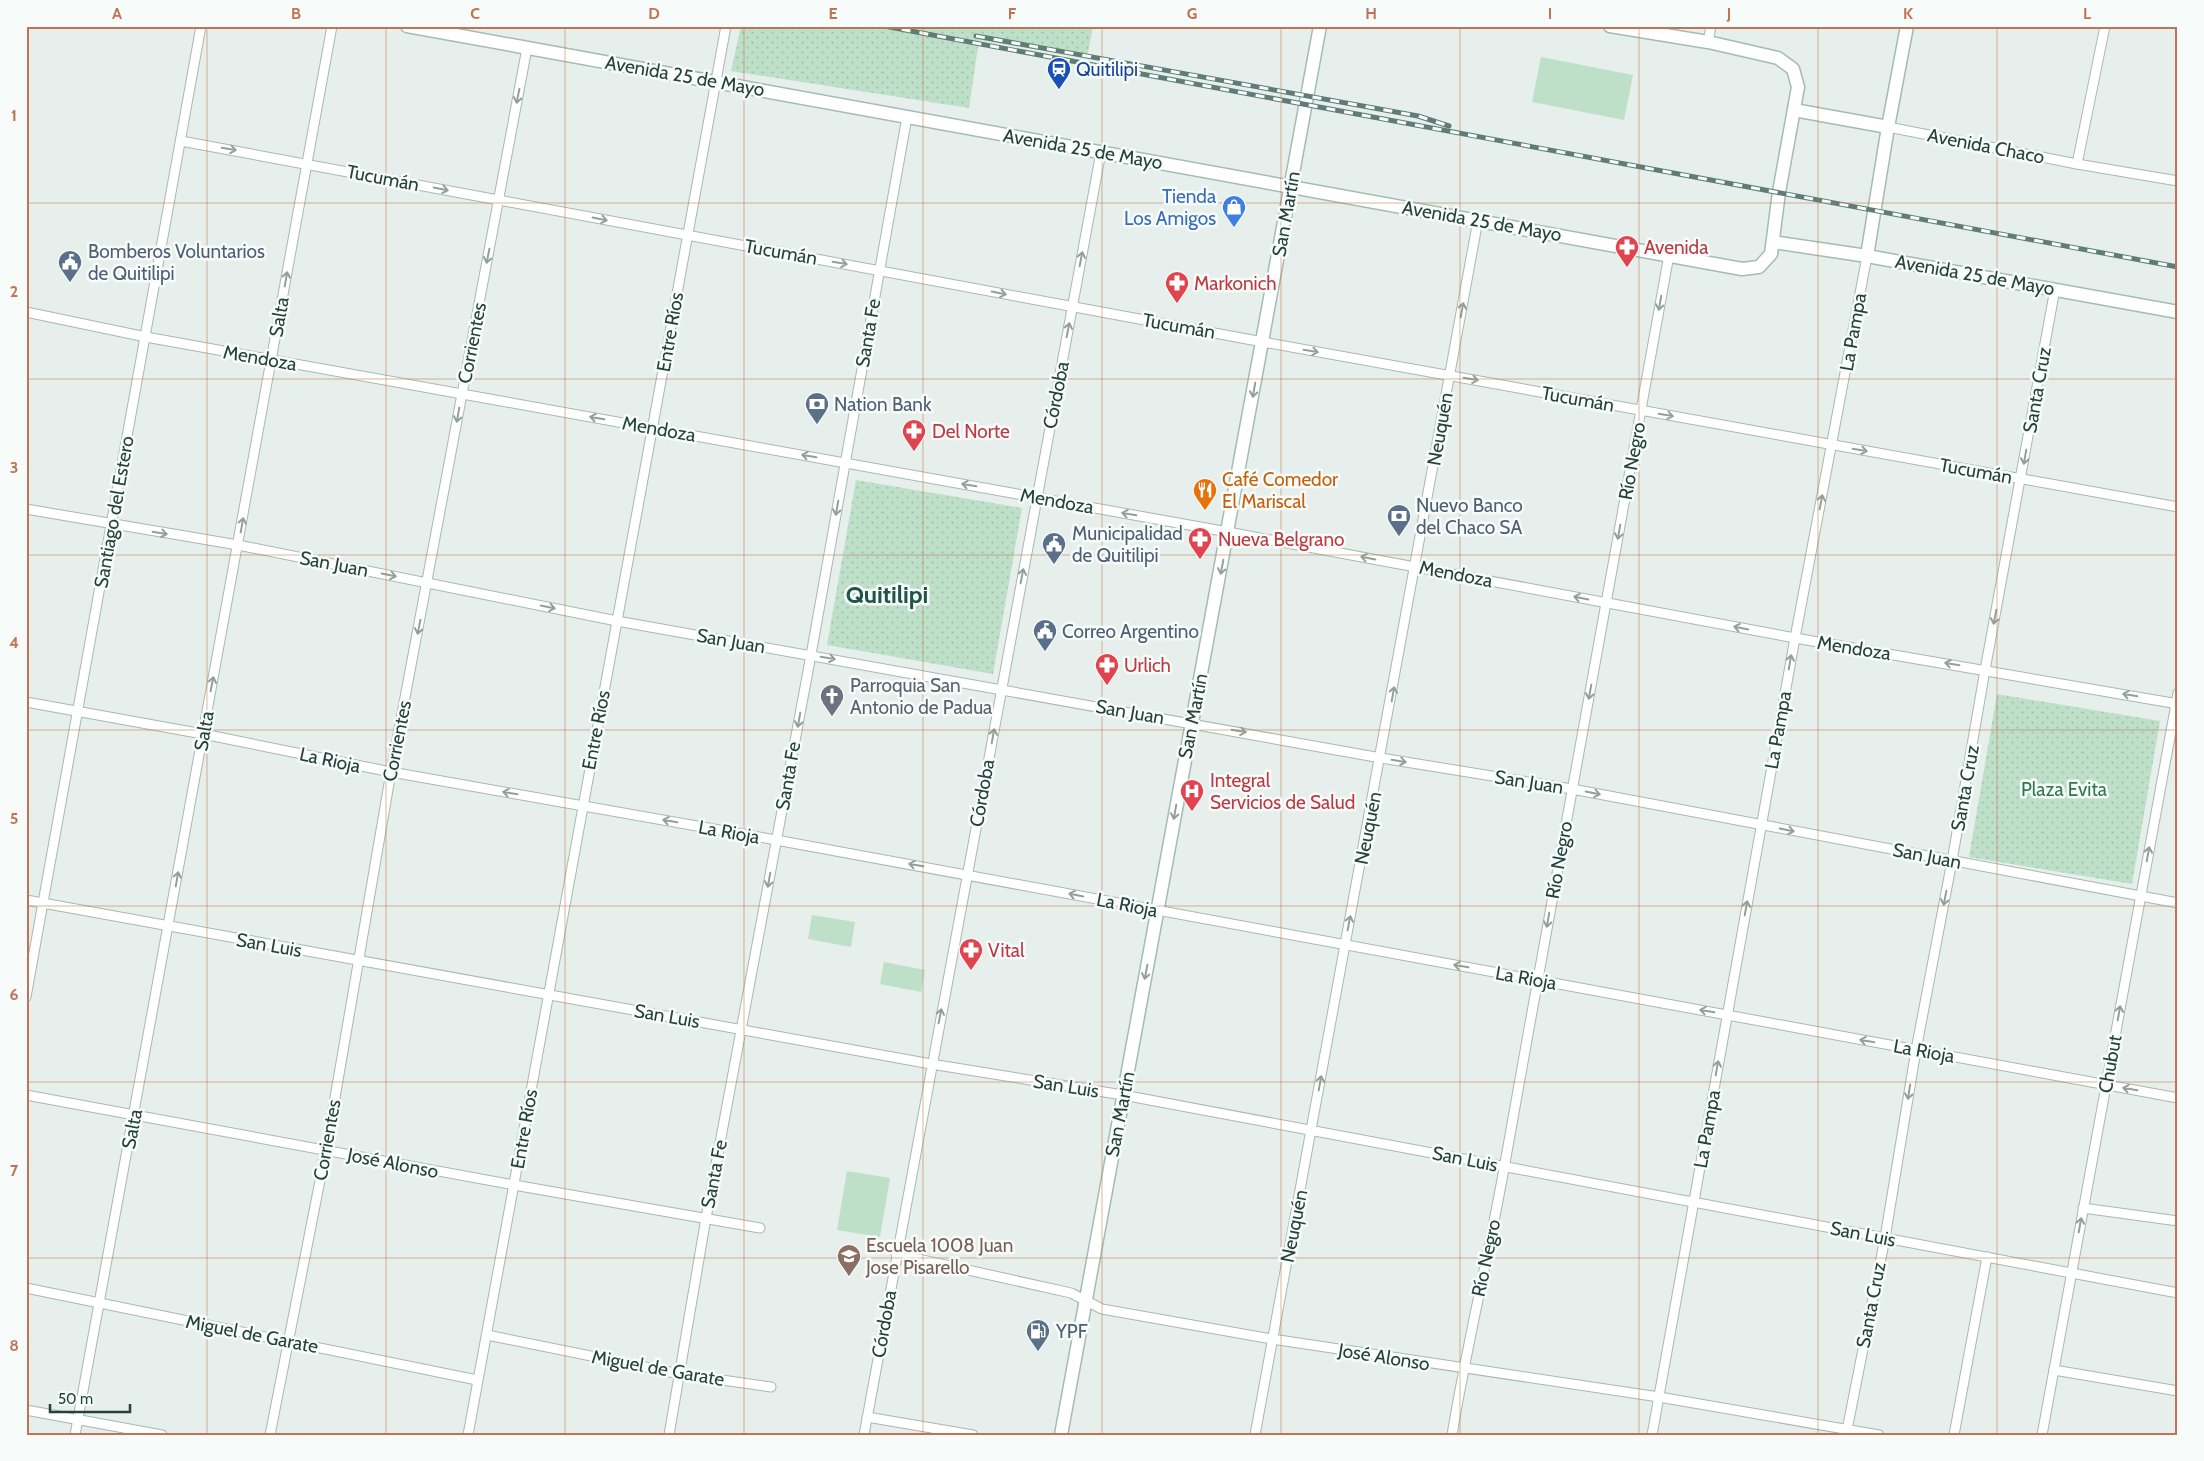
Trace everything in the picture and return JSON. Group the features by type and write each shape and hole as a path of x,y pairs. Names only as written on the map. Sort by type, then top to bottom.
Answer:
{"street":[{"name":"Santiago del Estero","path":"26,997 201,26"},
{"name":"Salta","path":"75,1435 332,26"},
{"name":"Avenida 25 de Mayo","path":"407,26 1742,269 1759,266 1771,254 1772,242 1867,256 2178,312"},
{"name":"Entre Ríos","path":"468,1435 726,26"},
{"name":"San Martín","path":"1061,1435 1320,26"},
{"path":"1610,26 1708,42 1778,58 1792,69 1798,87 1772,242"},
{"path":"1708,42 1711,26"},
{"name":"La Pampa","path":"1652,1435 1794,638 1867,256 1907,26"},
{"path":"2077,164 2105,26"},
{"name":"Corrientes","path":"270,1435 290,1341 326,1150 391,772 527,48"},
{"name":"Avenida Chaco","path":"1794,110 2077,164 2178,180"},
{"name":"Santa Fe","path":"669,1435 706,1218 742,1030 907,117"},
{"name":"Tucumán","path":"181,141 1072,307 2178,507"},
{"name":"Córdoba","path":"864,1435 931,1064 968,875 1101,152"},
{"name":"Neuquén","path":"1255,1435 1381,758 1478,220"},
{"name":"Río Negro","path":"1452,1435 1463,1369 1505,1167 1536,980 1669,255"},
{"name":"Santa Cruz","path":"1846,1432 1885,1238 1916,1050 2055,289"},
{"name":"Mendoza","path":"26,312 146,337 1416,566 1794,638 2177,704"},
{"name":"San Juan","path":"26,509 238,545 617,621 1191,722 1381,758 1572,789 2178,903"},
{"name":"Chubut","path":"2042,1435 2178,693"},
{"name":"La Rioja","path":"26,702 203,734 391,772 968,875 2178,1098"},
{"name":"San Luis","path":"26,900 931,1064 1123,1095 2178,1293"},
{"name":"José Alonso","path":"26,1095 514,1185 760,1228"},
{"path":"2083,1208 2178,1221"},
{"name":"José Alonso","path":"896,1254 1072,1293 1102,1309 1272,1339 1659,1397 1846,1432 1878,1435"},
{"path":"1954,1435 1987,1257"},
{"name":"Miguel de Garate","path":"26,1288 477,1380"},
{"name":"Miguel de Garate","path":"487,1335 680,1374 771,1387"},
{"path":"2054,1370 2178,1391"},
{"path":"26,1410 162,1435"},
{"path":"867,1417 974,1435"}],"green space":[{"path":"741,26 1093,26 1087,58 979,40 969,108 731,71"},
{"path":"1541,57 1633,75 1624,120 1532,102"},
{"path":"856,480 1022,508 993,674 827,645"},
{"name":"Plaza Evita","path":"1997,694 2160,721 2132,884 1969,857"},
{"path":"812,915 855,922 851,947 808,939"},
{"path":"884,962 925,970 921,992 880,984"},
{"path":"847,1171 890,1178 880,1237 837,1230"}],"railway":[{"path":"884,26 2178,267"},
{"path":"976,36 1418,116 1449,126"}],"place":[{"name":"Quitilipi","path":"1059,90"},
{"name":"Tienda Los Amigos","path":"1234,228"},
{"name":"Avenida","path":"1627,268"},
{"name":"Bomberos Voluntarios de Quitilipi","path":"70,283"},
{"name":"Markonich","path":"1177,304"},
{"name":"Nation Bank","path":"817,425"},
{"name":"Del Norte","path":"914,452"},
{"name":"Café Comedor El Mariscal","path":"1205,511"},
{"name":"Nuevo Banco del Chaco SA","path":"1399,537"},
{"name":"Nueva Belgrano","path":"1200,560"},
{"name":"Municipalidad de Quitilipi","path":"1054,565"},
{"name":"Correo Argentino","path":"1045,652"},
{"name":"Urlich","path":"1107,686"},
{"name":"Parroquia San Antonio de Padua","path":"832,717"},
{"name":"Integral Servicios de Salud","path":"1192,812"},
{"name":"Vital","path":"971,971"},
{"name":"Escuela 1008 Juan Jose Pisarello","path":"849,1277"},
{"name":"YPF","path":"1038,1352"}],"district":[{"name":"Quitilipi","path":"887,594"}]}
